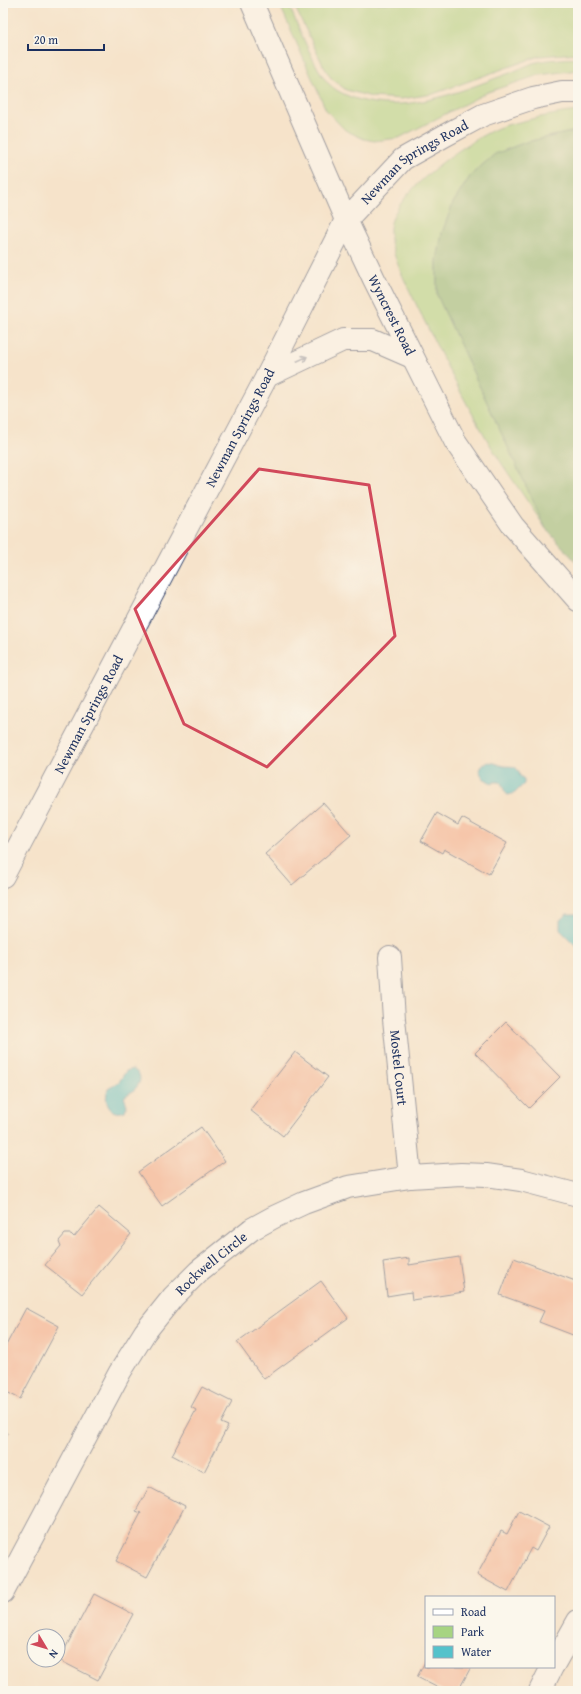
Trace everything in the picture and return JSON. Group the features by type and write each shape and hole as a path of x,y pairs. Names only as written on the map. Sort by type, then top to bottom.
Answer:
{"street":[{"name":"Wyncrest Road","path":"252,3 346,220 412,357 455,441 514,526 578,600"},
{"name":"Newman Springs Road","path":"3,876 267,376 346,220 403,160 482,115 533,98 562,92 578,92"},
{"path":"267,376 343,340 373,340 412,357"},
{"name":"Mostel Court","path":"390,957 394,1019 410,1177"},
{"name":"Rockwell Circle","path":"3,1592 120,1372 145,1332 173,1296 199,1271 234,1242 274,1217 316,1198 348,1187 410,1177 461,1174 486,1175 521,1180 578,1195"},
{"path":"555,1662 578,1621"},
{"path":"540,1691 552,1668"}],"highlighted area":[{"path":"259,469 369,485 395,636 267,767 184,724 135,609"}],"green space":[{"path":"279,3 288,3 312,57 329,84 345,95 364,101 382,104 420,102 475,86 533,63 556,59 578,58 578,70 539,75 488,92 399,138 374,141 364,139 345,130 326,110"},
{"path":"293,3 578,3 578,53 539,56 433,94 401,99 372,97 346,90 331,78 323,65"},
{"path":"578,111 578,132 571,132 526,142 495,154 471,175 453,203 442,233 437,261 437,295 546,529 492,448 451,374 400,270 392,248 390,228 395,214 404,199 418,184 434,169 469,144 503,126 548,115"},
{"path":"571,132 578,132 578,564 546,529 437,295 437,261 442,233 453,203 471,175 495,154 526,142"}],"water":[{"path":"488,762 516,768 520,776 524,779 524,784 515,793 508,795 500,782 494,782 493,784 483,778 479,770 481,766"},
{"path":"567,914 578,914 578,948 560,930 560,920"},
{"path":"133,1069 139,1074 140,1078 138,1085 124,1097 127,1105 125,1111 115,1112 107,1103 106,1099 108,1089 119,1082 126,1071"}],"building":[{"path":"323,803 351,835 292,885 265,854"},
{"path":"437,813 458,825 462,818 507,843 489,874 444,849 442,853 421,841"},
{"path":"506,1022 560,1077 529,1108 475,1053"},
{"path":"295,1052 328,1077 283,1136 250,1110"},
{"path":"201,1127 225,1161 162,1206 138,1172"},
{"path":"99,1207 131,1234 82,1294 45,1265 61,1246 59,1241 65,1234 71,1234 74,1237"},
{"path":"459,1257 464,1292 412,1300 411,1292 387,1296 383,1262 409,1258 409,1265"},
{"path":"514,1258 578,1282 578,1337 539,1322 544,1311 500,1295"},
{"path":"321,1281 348,1318 264,1379 237,1342"},
{"path":"26,1308 59,1326 20,1399 3,1390 3,1351"},
{"path":"202,1387 232,1402 221,1423 228,1426 204,1472 172,1455 196,1410 191,1407"},
{"path":"3,1430 8,1433 3,1441"},
{"path":"149,1487 185,1506 147,1577 116,1561 141,1513 136,1511"},
{"path":"519,1511 549,1527 536,1551 531,1548 508,1592 477,1575 501,1531 507,1534"},
{"path":"94,1594 133,1614 98,1680 66,1664 66,1647"},
{"path":"425,1662 425,1668 470,1668 458,1691 444,1691 417,1677"}]}
